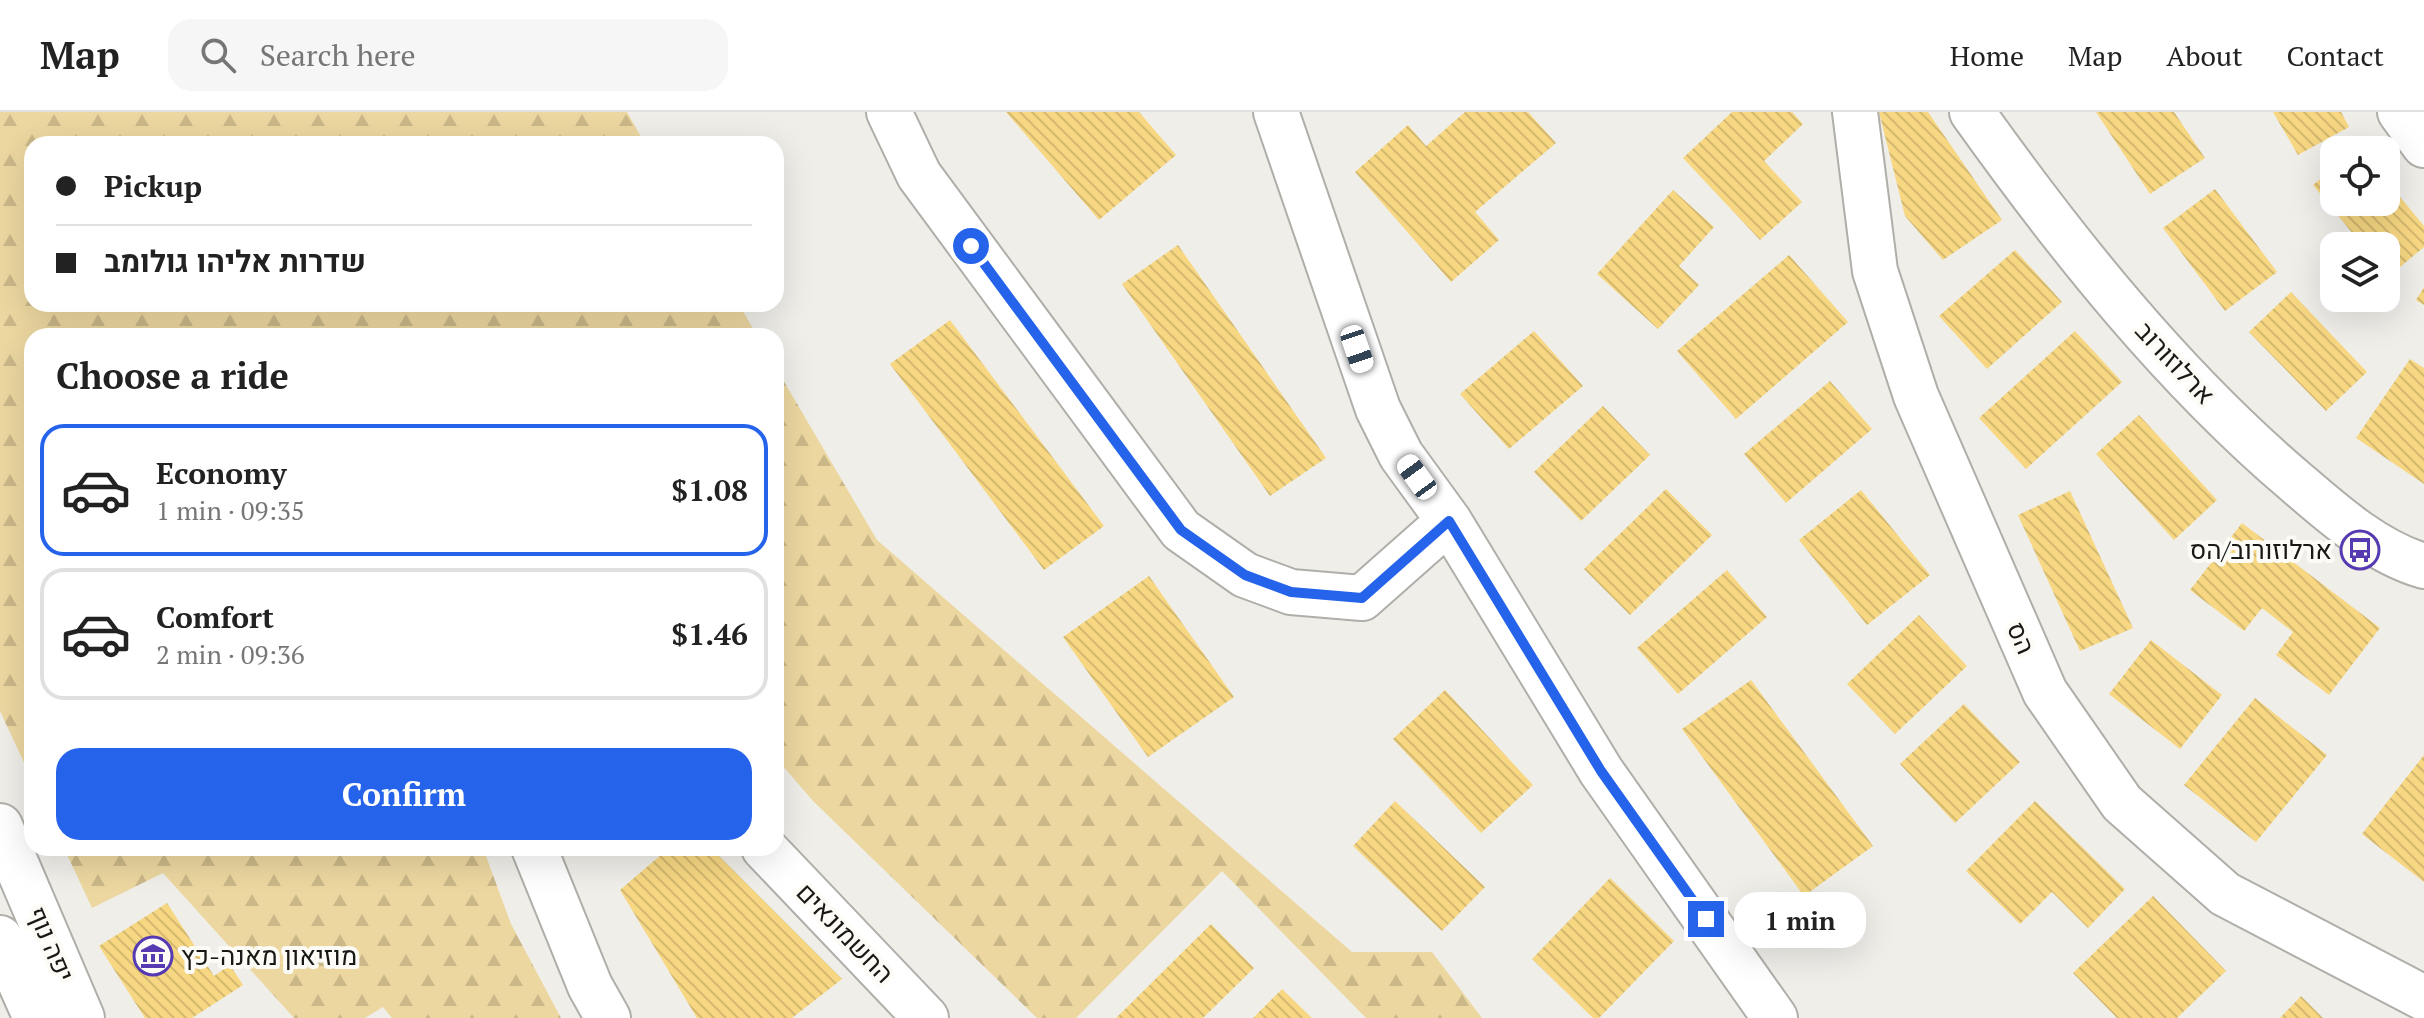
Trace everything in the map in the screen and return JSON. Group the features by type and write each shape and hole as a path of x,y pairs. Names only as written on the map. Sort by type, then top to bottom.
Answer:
{"street":[{"path":"889,112 919,175 1181,530 1245,575 1291,592 1362,598 1449,521"},
{"path":"1276,112 1378,409 1401,455 1449,521 1601,771 1775,1018"},
{"name":"הס","path":"1855,112 1875,271 1911,382 2045,692 2122,803 2225,894 2424,998"},
{"name":"ארלוזורוב","path":"1972,112 2016,173 2175,367 2273,463 2341,521 2424,566"},
{"path":"2400,112 2424,145"},
{"name":"יפה נוף","path":"0,826 82,1018"},
{"path":"537,856 590,986 608,1018"},
{"name":"החשמונאים","path":"772,856 926,1018"},
{"path":"0,938 36,1018"}],"green space":[{"path":"0,112 627,112 640,136 24,136 24,312 744,312 752,328 24,328 24,763 0,711"},
{"path":"784,382 877,540 1352,952 1432,952 1482,1018 1366,1018 1222,871 1076,1018 1037,1018 813,801 784,767"},
{"path":"68,856 486,856 511,924 561,1018 392,1018 383,1007 365,1018 294,1018 163,873 92,908"}],"building":[{"path":"1006,112 1139,112 1176,155 1099,220"},
{"path":"1465,112 1528,112 1556,143 1475,212 1499,240 1451,282 1355,172 1408,125 1426,146"},
{"path":"1732,112 1792,112 1803,124 1764,161 1802,202 1760,240 1683,158"},
{"path":"1879,112 1928,112 2002,220 1943,260 1905,216"},
{"path":"2096,112 2174,112 2205,158 2150,194"},
{"path":"2273,112 2341,112 2349,127 2333,136 2320,136 2320,143 2298,155"},
{"path":"2320,179 2320,194 2313,185"},
{"path":"2215,189 2277,272 2225,311 2163,228"},
{"path":"1673,190 1714,227 1679,266 1699,285 1658,329 1597,274"},
{"path":"2400,197 2424,226 2424,247 2400,267 2400,232 2352,232 2338,216 2400,216"},
{"path":"1178,245 1326,458 1270,496 1122,284"},
{"path":"2015,250 2062,302 1987,369 1939,316"},
{"path":"1789,255 1848,322 1736,419 1677,351"},
{"path":"2424,287 2424,305 2416,300"},
{"path":"2291,292 2367,372 2326,411 2249,332"},
{"path":"950,320 1104,526 1044,570 890,364"},
{"path":"1534,331 1583,386 1509,449 1460,394"},
{"path":"2075,331 2122,382 2026,469 1979,418"},
{"path":"2410,359 2424,368 2424,484 2356,438"},
{"path":"1830,381 1872,429 1786,503 1744,454"},
{"path":"1603,406 1650,455 1581,521 1534,472"},
{"path":"2139,415 2217,500 2174,540 2096,454"},
{"path":"1666,489 1712,535 1630,615 1584,569"},
{"path":"1861,490 1930,575 1867,625 1799,540"},
{"path":"2070,491 2133,628 2080,651 2018,515"},
{"path":"2242,523 2380,628 2329,695 2276,655 2293,632 2262,608 2244,631 2190,590"},
{"path":"1727,570 1767,617 1678,694 1637,648"},
{"path":"1149,576 1234,697 1148,757 1063,637"},
{"path":"1919,615 1967,666 1895,734 1847,684"},
{"path":"2151,640 2222,695 2180,749 2109,694"},
{"path":"1751,680 1873,846 1804,896 1682,729"},
{"path":"1445,690 1533,785 1481,833 1393,739"},
{"path":"2255,698 2327,755 2256,842 2184,785"},
{"path":"1964,704 2020,762 1955,823 1900,764"},
{"path":"2424,755 2424,882 2362,834"},
{"path":"1395,801 1485,887 1442,931 1353,846"},
{"path":"2035,801 2125,889 2088,928 2052,892 2020,924 1966,871"},
{"path":"660,856 719,856 842,979 792,1018 697,1018 620,890"},
{"path":"1610,878 1674,941 1599,1018 1593,1018 1532,959"},
{"path":"2153,896 2226,971 2177,1018 2117,1018 2073,973"},
{"name":"מוזיאון מאנה-כץ","path":"167,903 214,976 230,965 243,985 192,1018 145,1018 99,946"},
{"path":"1211,924 1254,968 1203,1018 1116,1018"},
{"path":"1282,989 1312,1018 1253,1018"},
{"path":"2301,996 2323,1018 2280,1018"}],"place":[{"name":"ארלוזורוב/הס","path":"2360,550"},
{"name":"מוזיאון מאנה-כץ","path":"153,956"}],"route":[{"path":"971,246 1181,530 1245,575 1291,592 1362,598 1449,521 1601,771 1706,919"}]}
